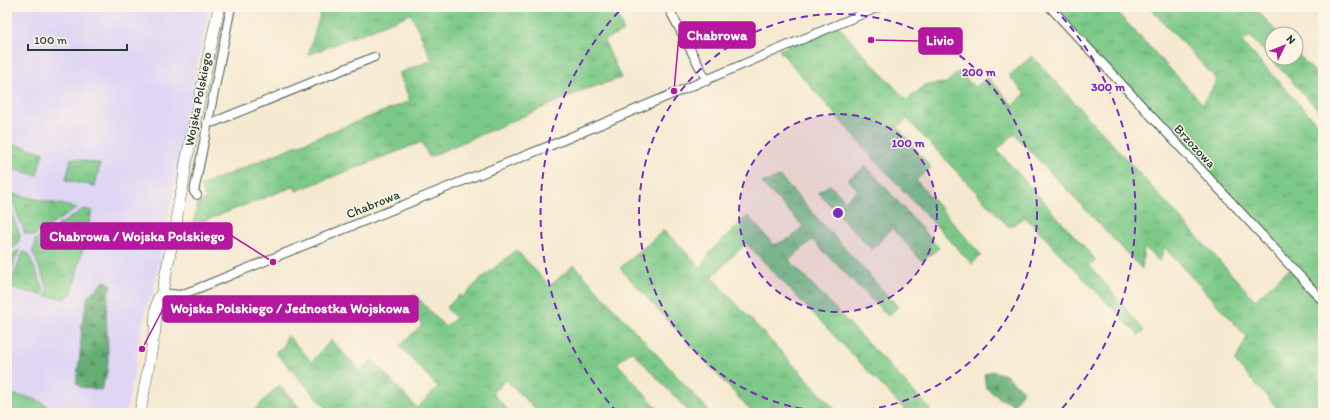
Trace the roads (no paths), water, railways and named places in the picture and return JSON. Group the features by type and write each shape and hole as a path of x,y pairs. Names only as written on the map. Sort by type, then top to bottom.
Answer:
{"main road":[{"name":"Wojska Polskiego","path":"140,413 155,330 155,312 158,299 162,293 171,248 171,234 177,218 186,178 185,167 219,7"}],"street":[{"name":"Wojska Polskiego","path":"197,195 194,192 231,7"},
{"path":"668,7 707,81"},
{"name":"Chabrowa","path":"162,293 180,295 199,288 707,81 879,7"},
{"name":"Brzozowa","path":"1050,7 1323,301"},
{"path":"207,123 214,122 374,57"}],"place":[{"name":"Livio","path":"871,40"},
{"name":"Chabrowa","path":"674,91"},
{"name":"Chabrowa / Wojska Polskiego","path":"273,262"},
{"name":"Wojska Polskiego / Jednostka Wojskowa","path":"142,349"}]}
